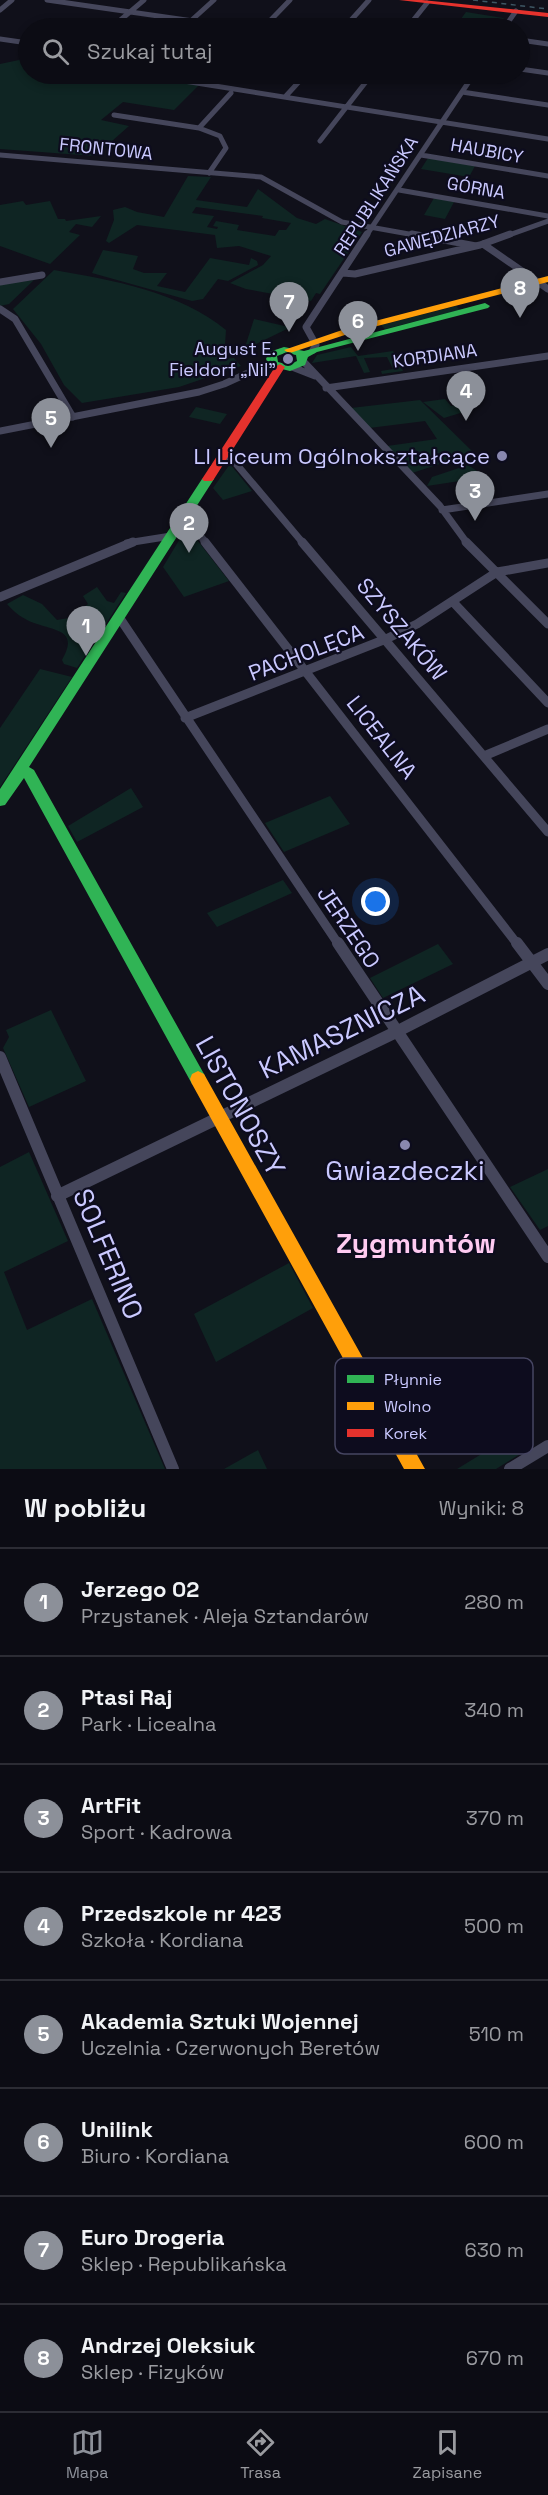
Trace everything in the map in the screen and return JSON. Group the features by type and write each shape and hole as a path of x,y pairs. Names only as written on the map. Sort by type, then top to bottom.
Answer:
{"street":[{"path":"0,10 12,0"},
{"path":"47,0 75,2 171,18"},
{"path":"123,18 144,0"},
{"path":"194,18 214,0"},
{"path":"273,18 290,0"},
{"path":"353,18 369,0"},
{"path":"402,0 548,15"},
{"path":"415,18 427,3"},
{"path":"511,18 516,11"},
{"path":"0,39 18,42"},
{"path":"530,42 548,44"},
{"path":"530,71 548,74"},
{"path":"204,84 548,139"},
{"path":"285,97 297,84"},
{"path":"320,141 364,84"},
{"name":"REPUBLIKAŃSKA","path":"296,353 306,327 467,84"},
{"path":"462,92 548,105"},
{"path":"199,128 231,93"},
{"path":"114,115 199,128 220,136 226,144 209,173"},
{"name":"FRONTOWA","path":"0,155 272,180 335,219 372,228 479,245"},
{"name":"HAUBICY","path":"421,155 548,176"},
{"name":"GÓRNA","path":"399,190 548,218"},
{"name":"GAWĘDZIARZY","path":"343,273 355,274 479,245 548,218"},
{"path":"479,245 546,285"},
{"path":"0,282 42,275"},
{"path":"0,430 200,392 296,353 546,285"},
{"path":"0,309 15,319 73,417"},
{"path":"296,353 442,510 464,540 548,624"},
{"path":"296,353 315,376"},
{"path":"0,801 223,455 296,353"},
{"name":"KORDIANA","path":"327,388 548,356"},
{"name":"SZYSZAKÓW","path":"223,455 232,459 548,832"},
{"path":"442,510 548,494"},
{"name":"LICEALNA","path":"184,515 548,984"},
{"path":"0,597 121,545 171,536"},
{"path":"497,572 548,563"},
{"name":"PACHOLĘCA","path":"185,718 386,639 453,602 497,572"},
{"path":"453,602 548,703"},
{"name":"JERZEGO","path":"119,617 548,1257"},
{"path":"484,756 548,729"},
{"name":"LISTONOSZY","path":"21,769 29,774 353,1358"},
{"name":"KAMASZNICZA","path":"57,1196 396,1032 548,954"},
{"name":"SOLFERINO","path":"0,1057 172,1469"},
{"path":"510,1469 548,1446"},
{"name":"LISTONOSZY","path":"407,1454 415,1469"}],"green space":[{"path":"466,12 504,18 462,18"},
{"path":"18,60 18,84 199,85 174,110 123,102 101,120 129,126 95,156 0,149 0,64"},
{"path":"428,158 475,166 469,177 421,169"},
{"path":"188,176 211,177 196,200 247,207 258,189 297,218 316,224 325,219 362,232 320,294 316,293 311,301 246,289 230,283 263,265 271,256 239,246 217,248 215,235 137,225 109,243 106,241 114,220 113,210 125,207 137,212 164,217","holes":["196,207 263,216 262,218 291,223 286,230 279,230 275,236 237,230 239,225 216,221 213,226 218,227 217,229 207,227 214,216 192,213"]},
{"path":"434,198 454,202 445,219 424,215"},
{"path":"23,201 26,205 50,201 58,219 66,221 101,216 92,227 76,224 69,232 80,235 50,264 0,246 0,205"},
{"path":"103,250 138,256 133,269 144,273 167,273 157,286 185,292 210,258 249,265 251,258 257,261 258,265 228,281 218,279 203,299 192,301 92,273"},
{"path":"54,270 122,283 188,306 226,330 224,359 234,358 241,366 179,387 82,403 64,385 41,344 13,309"},
{"path":"34,280 9,304 0,306 0,284"},
{"path":"456,306 460,310 385,329 381,325"},
{"path":"254,319 291,327 242,351 240,350 246,344"},
{"path":"351,347 358,356 393,351 403,371 382,374 381,371 393,369 387,357 364,358 370,372 364,373 356,356 312,363 317,355"},
{"path":"445,399 451,406 460,404 467,411 444,418 423,402"},
{"path":"420,400 474,453 412,473 387,446 437,439 425,421 369,428 351,408"},
{"path":"196,407 227,414 220,424 189,417"},
{"path":"230,464 252,491 223,500 213,488"},
{"path":"468,465 486,477 427,486 432,477"},
{"path":"187,527 229,581 184,597 163,567"},
{"path":"97,587 107,601 114,603 121,592 126,593 77,668 64,664 62,660 68,643 63,633 26,620 7,604 23,595 42,604 57,620 69,618 88,604 83,596"},
{"path":"40,669 72,677 0,787 0,728"},
{"path":"131,788 143,807 77,842 68,826"},
{"path":"330,796 350,824 284,852 265,823"},
{"path":"283,880 292,893 217,927 207,913"},
{"path":"438,944 453,964 383,998 370,978"},
{"path":"51,1010 86,1081 29,1107 3,1048 9,1037 6,1030"},
{"path":"29,1152 68,1241 4,1272 27,1330 92,1299 165,1469 0,1469 0,1167"},
{"path":"548,1169 548,1226 540,1230 510,1187"},
{"path":"289,1263 313,1308 216,1362 194,1314"},
{"path":"258,1450 267,1469 224,1469"},
{"path":"481,1454 520,1454 496,1469 457,1469"}],"railway":[{"path":"473,0 548,9"}],"traffic: fast":[{"path":"302,356 313,350 485,306"},
{"path":"284,350 300,353 303,358 301,363 290,368 274,364 271,359 273,354 284,350"},
{"path":"0,801 208,479"},
{"path":"21,769 29,774 198,1079"}],"traffic: slow":[{"path":"289,350 351,330 548,279"},
{"path":"198,1079 353,1358"},
{"path":"407,1454 415,1469"}],"traffic: jam":[{"path":"402,0 548,15"},
{"path":"208,479 280,367"}],"place":[{"name":"Andrzej Oleksiuk","path":"520,318"},
{"name":"Euro Drogeria","path":"289,332"},
{"name":"Unilink","path":"358,351"},
{"name":"August E. Fieldorf „Nil”","path":"288,359"},
{"name":"Przedszkole nr 423","path":"466,421"},
{"name":"Akademia Sztuki Wojennej","path":"51,448"},
{"name":"LI Liceum Ogólnokształcące","path":"502,456"},
{"name":"ArtFit","path":"475,521"},
{"name":"Ptasi Raj","path":"189,553"},
{"name":"Jerzego 02","path":"86,656"},
{"name":"Gwiazdeczki","path":"405,1145"}],"district":[{"name":"Zygmuntów","path":"416,1243"}]}
